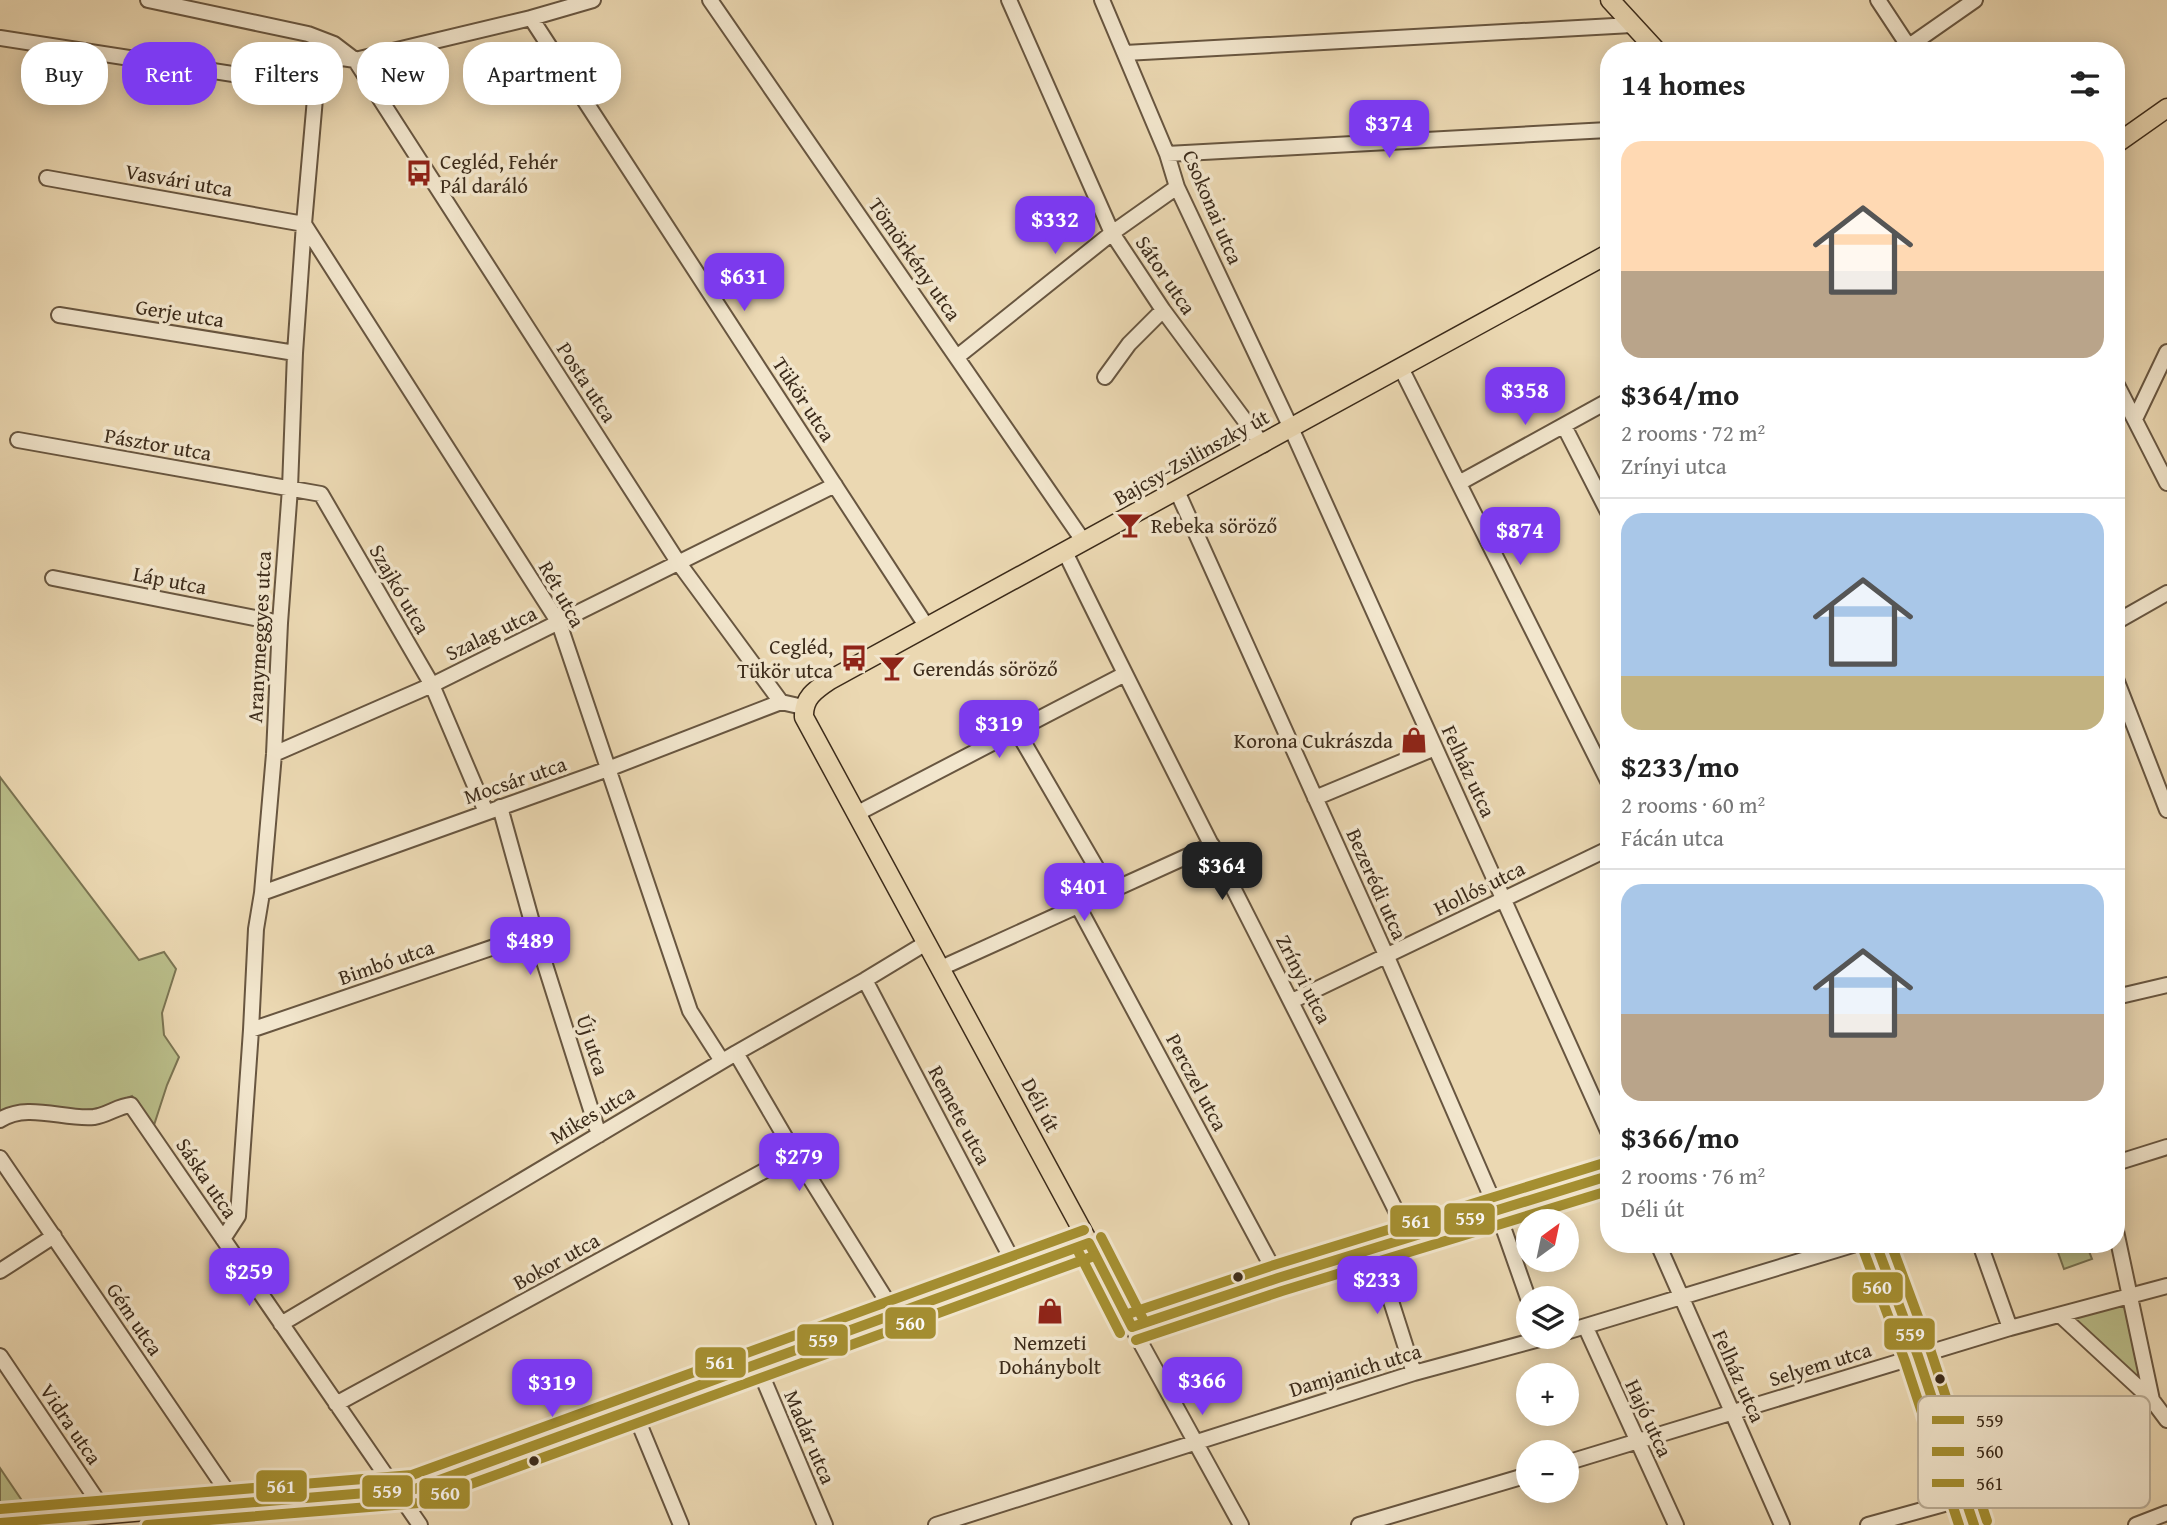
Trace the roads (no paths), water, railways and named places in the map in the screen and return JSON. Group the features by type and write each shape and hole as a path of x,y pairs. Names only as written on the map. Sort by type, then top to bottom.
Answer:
{"main road":[{"path":"1610,0 1648,42"},
{"path":"2125,138 2167,108"},
{"name":"Bajcsy-Zsilinszky út","path":"803,707 808,697 830,680 1600,258"},
{"name":"Déli út","path":"803,707 804,717 1089,1243"},
{"path":"0,1523 415,1489 1089,1243"}],"street":[{"path":"148,0 308,34 334,44 355,60"},
{"path":"343,58 355,60 531,18 593,0"},
{"name":"Tömörkény utca","path":"710,0 1084,542"},
{"name":"Sátor utca","path":"1009,0 1112,233 1163,310 1263,445"},
{"name":"Csokonai utca","path":"1102,0 1167,154 1177,187 1291,428"},
{"path":"1878,0 1901,42"},
{"path":"1915,42 1975,0"},
{"name":"Tükör utca","path":"531,18 927,627"},
{"path":"1125,53 1632,25"},
{"path":"0,38 231,75"},
{"name":"Posta utca","path":"355,60 678,562 781,702"},
{"name":"Aranymeggyes utca","path":"223,1239 238,1216 256,929 262,893 274,754 295,353 314,105"},
{"path":"1167,154 1600,130"},
{"name":"Vasvári utca","path":"47,178 304,224"},
{"path":"957,357 1112,233 1177,187"},
{"name":"Rét utca","path":"304,224 559,623 690,1011 722,1061"},
{"path":"1105,377 1129,344 1163,310"},
{"name":"Gerje utca","path":"59,315 295,353"},
{"path":"2135,419 2167,352"},
{"path":"1401,368 1600,765"},
{"path":"2125,400 2167,483"},
{"path":"1459,483 1600,406"},
{"path":"1564,426 1600,496"},
{"name":"Felház utca","path":"1291,428 1600,1113"},
{"name":"Pásztor utca","path":"18,440 290,488"},
{"name":"Szalag utca","path":"274,754 432,685 835,485"},
{"name":"Szajkó utca","path":"290,488 321,494 432,685 493,809"},
{"name":"Bezerédi utca","path":"1177,491 1387,957 1497,1210 1524,1286"},
{"name":"Zrínyi utca","path":"1065,552 1409,1237"},
{"name":"Láp utca","path":"53,578 280,623"},
{"path":"2125,617 2167,593"},
{"path":"856,814 1125,674"},
{"path":"781,702 803,707"},
{"name":"Mocsár utca","path":"262,893 608,769 781,702"},
{"path":"2125,702 2167,810"},
{"path":"1017,731 1110,891"},
{"path":"1315,798 1435,748"},
{"name":"Új utca","path":"493,809 599,1135"},
{"path":"941,968 1212,845"},
{"name":"Hollós utca","path":"1292,1001 1600,853"},
{"name":"Perczel utca","path":"1078,906 1278,1278"},
{"name":"Bimbó utca","path":"251,1030 535,933"},
{"name":"Mikes utca","path":"281,1324 722,1061 926,943"},
{"name":"Remete utca","path":"865,980 1017,1271"},
{"path":"2125,994 2167,985"},
{"path":"736,1053 795,1154 895,1314"},
{"name":"Sáska utca","path":"0,1120 13,1112 94,1117 131,1104 420,1525"},
{"path":"2125,1160 2167,1147"},
{"name":"Bokor utca","path":"336,1404 795,1154"},
{"name":"Gém utca","path":"0,1158 235,1503"},
{"path":"1132,1327 1278,1278 1600,1179"},
{"path":"0,1271 54,1236"},
{"name":"Déli út","path":"1089,1243 1241,1525"},
{"path":"1374,1248 1414,1373"},
{"name":"Felház utca","path":"1662,1253 1782,1525"},
{"path":"1579,1329 1826,1253"},
{"path":"1879,1253 1932,1396"},
{"path":"1983,1253 2010,1328"},
{"path":"2121,1253 2152,1400 2167,1420"},
{"name":"Selyem utca","path":"1579,1459 2010,1328 2167,1286"},
{"path":"2060,1314 2148,1396"},
{"name":"Hajó utca","path":"1586,1328 1676,1525"},
{"name":"Damjanich utca","path":"936,1525 1414,1373 1516,1345"},
{"name":"Vidra utca","path":"0,1356 107,1515"},
{"name":"Madár utca","path":"757,1364 825,1525"},
{"path":"633,1409 681,1525"},
{"path":"1359,1525 1516,1479"},
{"path":"1868,1525 1930,1508"},
{"path":"1969,1508 1974,1525"},
{"path":"2136,1525 2167,1513"}],"place":[{"name":"Cegléd, Fehér Pál daráló","path":"419,173"},
{"name":"Rebeka söröző","path":"1130,525"},
{"name":"Cegléd, Tükör utca","path":"854,658"},
{"name":"Gerendás söröző","path":"892,668"},
{"name":"Korona Cukrászda","path":"1414,740"},
{"name":"Nemzeti Dohánybolt","path":"1050,1311"}]}
